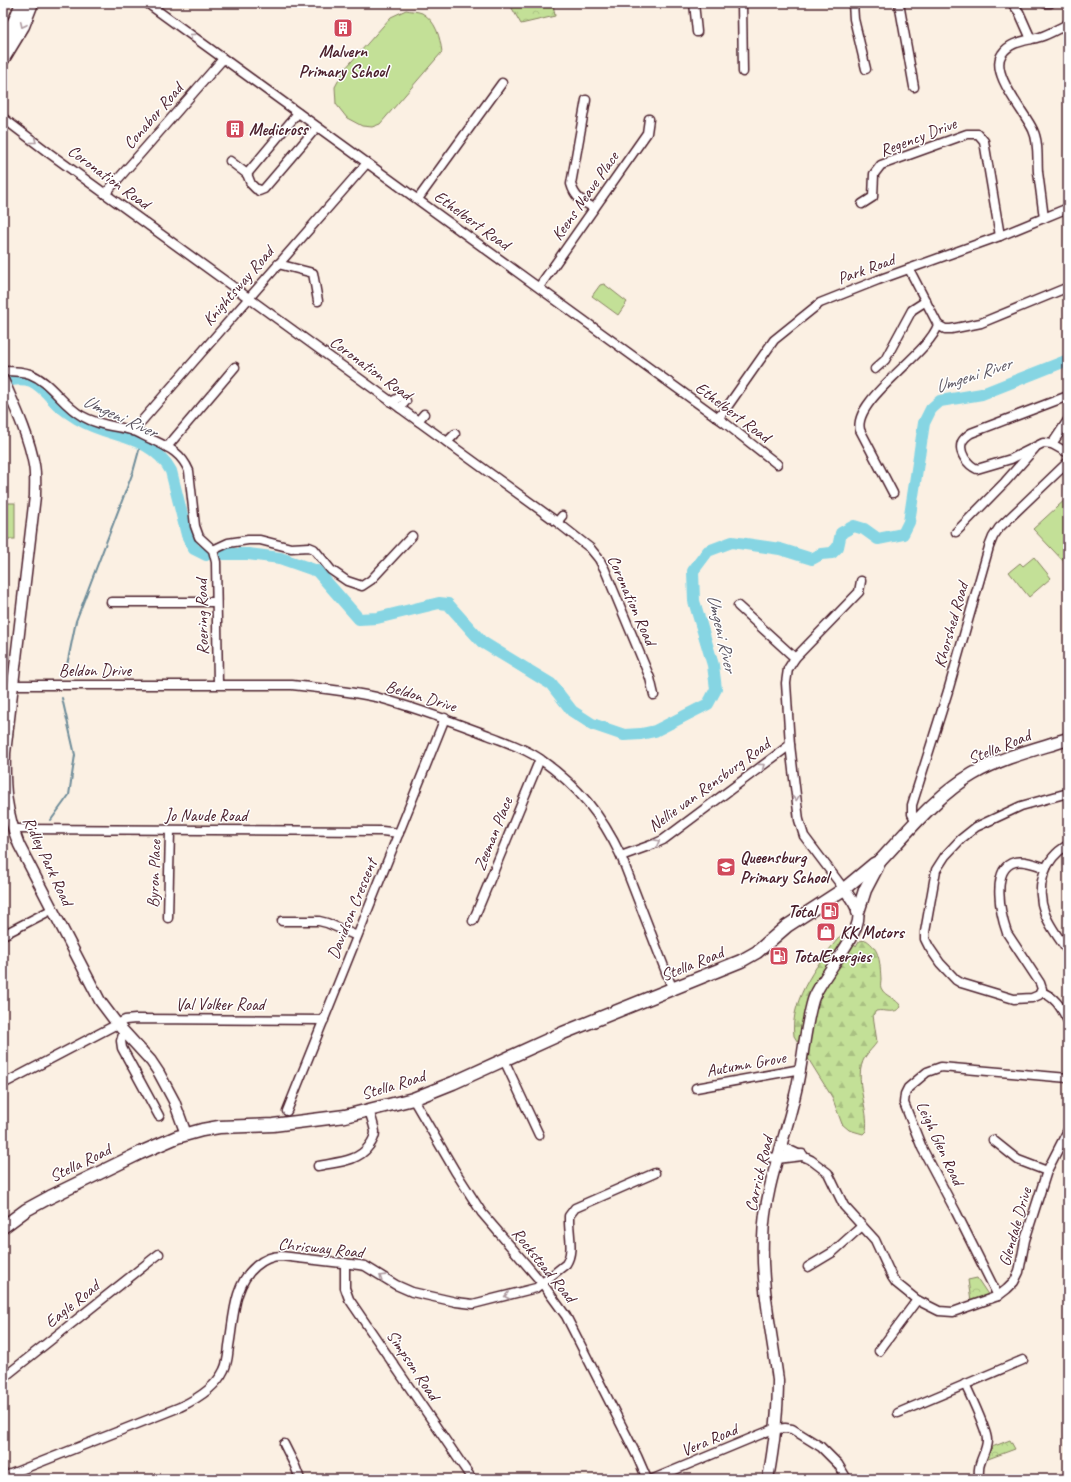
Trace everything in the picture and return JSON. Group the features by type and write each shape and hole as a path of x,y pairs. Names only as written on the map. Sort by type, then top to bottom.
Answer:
{"main road":[{"path":"3,41 15,20 22,3"},
{"path":"3,60 23,26 32,3"},
{"name":"Stella Road","path":"3,1227 26,1210 50,1197 140,1153 186,1134 219,1127 273,1125 314,1121 345,1116 413,1099 453,1083 563,1033 741,962 782,932 790,930 862,882 916,822 951,790 973,774 1013,757 1068,739"},
{"path":"858,912 865,890 878,864"}],"street":[{"name":"Ethelbert Road","path":"147,3 539,287 718,418 777,464"},
{"path":"694,3 697,32"},
{"path":"742,3 743,72"},
{"path":"854,3 854,19 866,69"},
{"path":"899,3 914,86"},
{"path":"1012,3 1019,12 1031,40"},
{"path":"1045,3 1050,3"},
{"path":"1044,218 1034,131 1002,79 998,68 1002,53 1011,46 1041,37 1068,24"},
{"name":"Conabor Road","path":"105,194 223,59"},
{"path":"418,199 502,84"},
{"path":"586,100 571,184 574,194 594,208"},
{"path":"247,174 298,113"},
{"name":"Coronation Road","path":"3,118 391,402 559,519 590,548 602,564 650,678 654,695"},
{"name":"Keens Neave Place","path":"539,287 647,133 649,119"},
{"path":"230,161 247,174 253,187 259,191 264,189 317,127"},
{"name":"Regency Drive","path":"862,204 873,197 874,174 880,165 967,134 978,134 984,141 1000,236"},
{"name":"Knightsway Road","path":"133,431 367,163"},
{"name":"Park Road","path":"718,418 774,340 820,303 832,297 1000,236 1068,208"},
{"path":"278,264 313,273 318,301"},
{"path":"909,269 938,325 945,329 981,323 1066,288"},
{"path":"875,369 885,360 912,310 926,301"},
{"path":"892,493 860,430 859,422 874,396 923,348 934,334 938,325"},
{"path":"167,447 235,367"},
{"path":"3,371 17,371 29,374 41,380 66,405 81,416 96,422 133,431 167,447 178,454 186,462 189,471 195,526 200,536 213,550 228,544 248,540 260,540 291,548 309,547 314,549 331,570 347,582 362,586 371,580 412,536"},
{"name":"Ridley Park Road","path":"3,380 6,393 28,440 36,481 14,685 7,734 4,774 7,807 19,845 100,1002 151,1061 174,1101 186,1134"},
{"path":"1068,396 971,433 962,442 967,462 977,469 1011,459 1038,444 1048,442 1068,453"},
{"path":"391,402 403,399 400,408"},
{"path":"418,421 424,414"},
{"path":"1052,444 1068,420"},
{"path":"447,442 455,434"},
{"path":"956,532 1005,482 1038,444"},
{"name":"Khorshed Road","path":"916,822 912,814 912,805 948,691 993,537 999,528 1068,462"},
{"name":"Roering Road","path":"213,550 216,562 218,684"},
{"path":"858,912 812,848 801,828 796,806 790,745 787,674 794,658 859,592 861,581"},
{"path":"111,602 216,602"},
{"path":"738,606 794,658"},
{"name":"Beldon Drive","path":"14,685 218,684 292,685 328,688 376,697 445,718 526,751 540,758 569,782 592,806 611,835 621,856 673,990"},
{"name":"Davidson Crescent","path":"288,1111 445,718"},
{"name":"Nellie van Rensburg Road","path":"621,856 663,840 790,745"},
{"name":"Zeeman Place","path":"473,922 540,758"},
{"path":"1042,992 1038,996 1032,998 1014,998 961,983 950,975 940,963 927,942 925,932 936,870 945,856 961,839 976,827 1021,806 1068,793"},
{"name":"Jo Naude Road","path":"13,829 382,831 399,833"},
{"name":"Byron Place","path":"168,918 170,830"},
{"path":"1068,845 1054,855 1046,868 1041,882 1043,906 1049,922 1068,951"},
{"path":"1042,992 1040,983 1007,933 1004,925 999,884 1002,874 1010,864 1024,862 1046,868"},
{"path":"3,935 53,909"},
{"name":"Carrick Road","path":"768,1479 776,1429 778,1380 764,1281 763,1240 766,1205 801,1070 814,999 819,986 850,940 858,922 858,912"},
{"path":"282,921 319,921 357,936"},
{"path":"1042,992 1048,994 1056,1000 1068,1021"},
{"name":"Val Volker Road","path":"3,1084 121,1028 125,1020 324,1020"},
{"path":"121,1028 122,1048 159,1116"},
{"path":"504,1060 539,1135"},
{"name":"Leigh Glen Road","path":"998,1296 922,1148 904,1103 905,1094 908,1088 927,1072 941,1067 1068,1078"},
{"name":"Autumn Grove","path":"696,1088 801,1070"},
{"name":"Rockstead Road","path":"413,1099 455,1171 482,1213 542,1282 566,1316 637,1456 647,1479"},
{"path":"318,1166 353,1159 360,1156 367,1149 375,1132 369,1110"},
{"name":"Glendale Drive","path":"781,1146 802,1155 820,1166 828,1173 844,1206 875,1240 896,1283 917,1300 939,1311 953,1312 998,1296 1014,1282 1019,1272 1024,1240 1047,1171 1068,1130"},
{"path":"993,1140 1018,1160 1047,1171"},
{"path":"766,1157 777,1158 802,1155"},
{"name":"Chrisway Road","path":"3,1477 180,1407 195,1399 207,1390 218,1380 227,1364 240,1285 248,1273 264,1260 274,1256 281,1256 365,1266 396,1286 412,1292 466,1303 482,1302 536,1288 569,1260 571,1253 568,1221 569,1216 575,1208 651,1175"},
{"path":"808,1267 833,1252 862,1226"},
{"name":"Eagle Road","path":"3,1378 159,1254"},
{"name":"Simpson Road","path":"345,1263 345,1288 348,1299 472,1479"},
{"path":"879,1351 917,1300"},
{"path":"898,1413 1023,1360"},
{"path":"965,1384 987,1435 986,1444 978,1470 980,1479"},
{"path":"776,1429 789,1428 821,1447 838,1464 848,1479"},
{"name":"Vera Road","path":"653,1479 776,1429"},
{"path":"284,1444 300,1479"}],"green space":[{"path":"509,3 553,3 555,16 521,24"},
{"path":"406,10 422,13 431,20 438,35 442,52 380,124 372,127 362,126 347,118 336,104 335,87 344,70 391,17"},
{"path":"604,284 627,302 618,315 592,296 600,285"},
{"path":"1068,497 1068,566 1033,529"},
{"path":"3,503 15,503 15,539 3,539"},
{"path":"1034,557 1051,578 1029,597 1009,572 1020,563 1023,566"},
{"path":"844,932 856,946 859,941 866,940 871,944 877,952 880,962 881,988 885,994 897,1002 901,1007 895,1011 876,1011 873,1015 877,1042 865,1057 861,1066 860,1075 867,1122 866,1131 863,1134 849,1130 842,1124 832,1097 794,1036 796,1008 808,980"},
{"path":"977,1278 989,1296 971,1302 968,1280"},
{"path":"1010,1440 1015,1449 988,1459 992,1447"}],"waterway":[{"name":"Umgeni River","path":"223,554 248,554 280,558 317,571 359,619 377,618 439,603 448,604 482,642 551,684 572,711 592,724 624,735 655,731 708,704 716,689 713,665 694,601 693,571 708,551 732,542 780,549 812,559 821,554 832,553 838,547 841,533 854,526 864,529 878,539 903,534 909,522 924,423 931,409 940,401 982,394 1068,360"},
{"name":"Umgeni River","path":"10,380 23,379 35,383 42,388 58,405 75,417 90,425 141,443 152,450 162,459 171,471 187,535 194,549 206,555"},
{"path":"65,675 76,621 133,472 141,443"},
{"path":"51,820 69,795 75,755 62,698"}],"place":[{"name":"Malvern Primary School","path":"343,28"},
{"name":"Medicross","path":"235,129"},
{"name":"Queensburg Primary School","path":"726,867"},
{"name":"Total","path":"830,911"},
{"name":"KK Motors","path":"826,932"},
{"name":"TotalEnergies","path":"779,956"}]}
